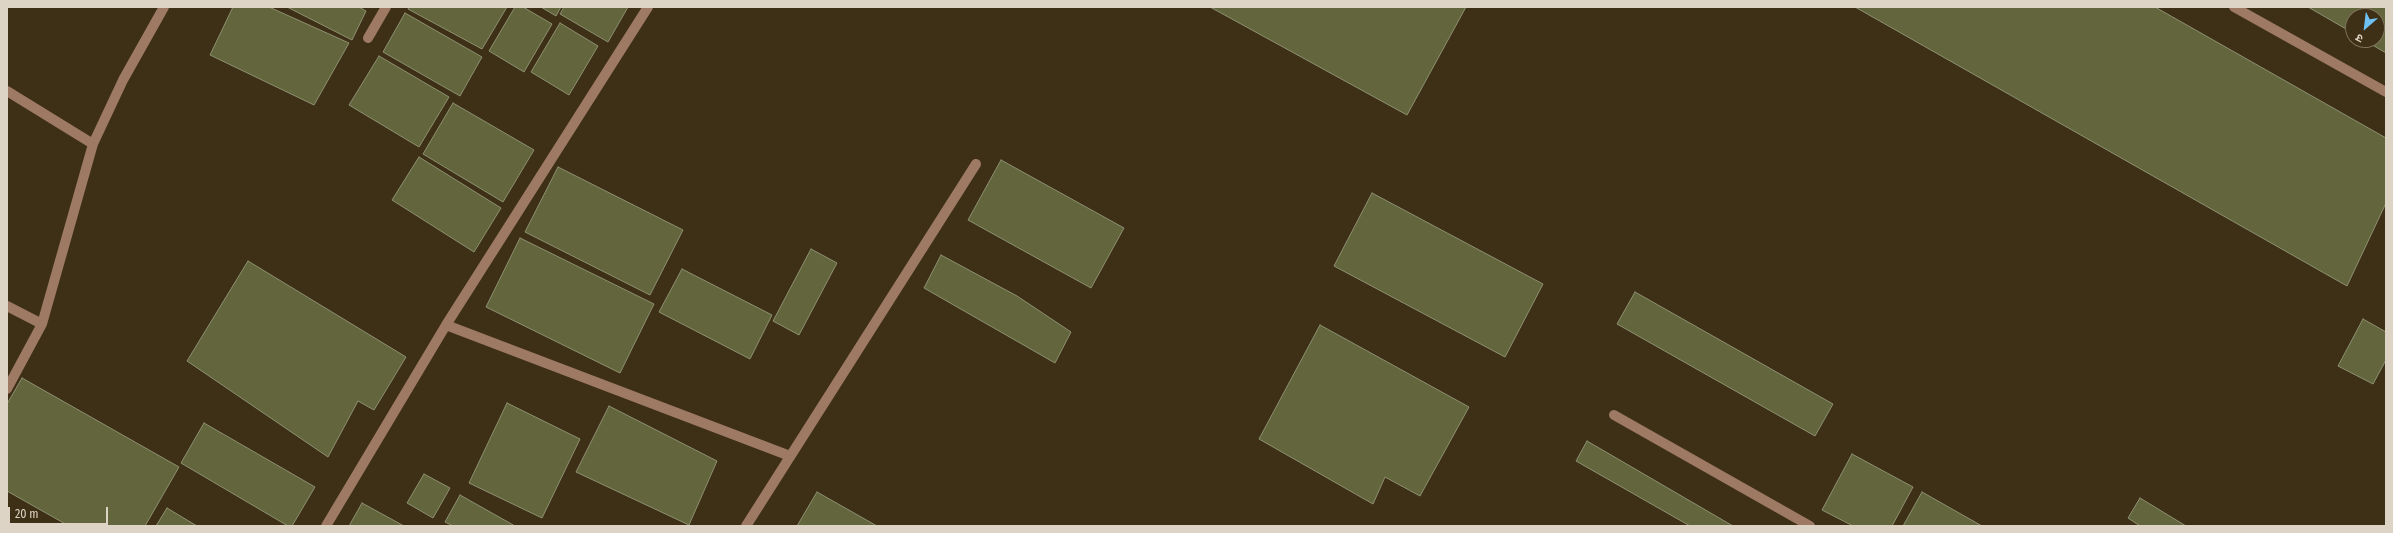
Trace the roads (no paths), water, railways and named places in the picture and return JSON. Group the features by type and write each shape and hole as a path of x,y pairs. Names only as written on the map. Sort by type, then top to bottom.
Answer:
{"street":[{"path":"7,389 42,324 93,144 123,80 164,7"},
{"path":"368,38 386,7"},
{"path":"326,526 446,325 648,7"},
{"path":"2234,7 2386,92"},
{"path":"7,91 93,144"},
{"path":"746,526 976,164"},
{"path":"7,306 42,324"},
{"path":"446,325 790,456"},
{"path":"1614,414 1810,526"}]}
